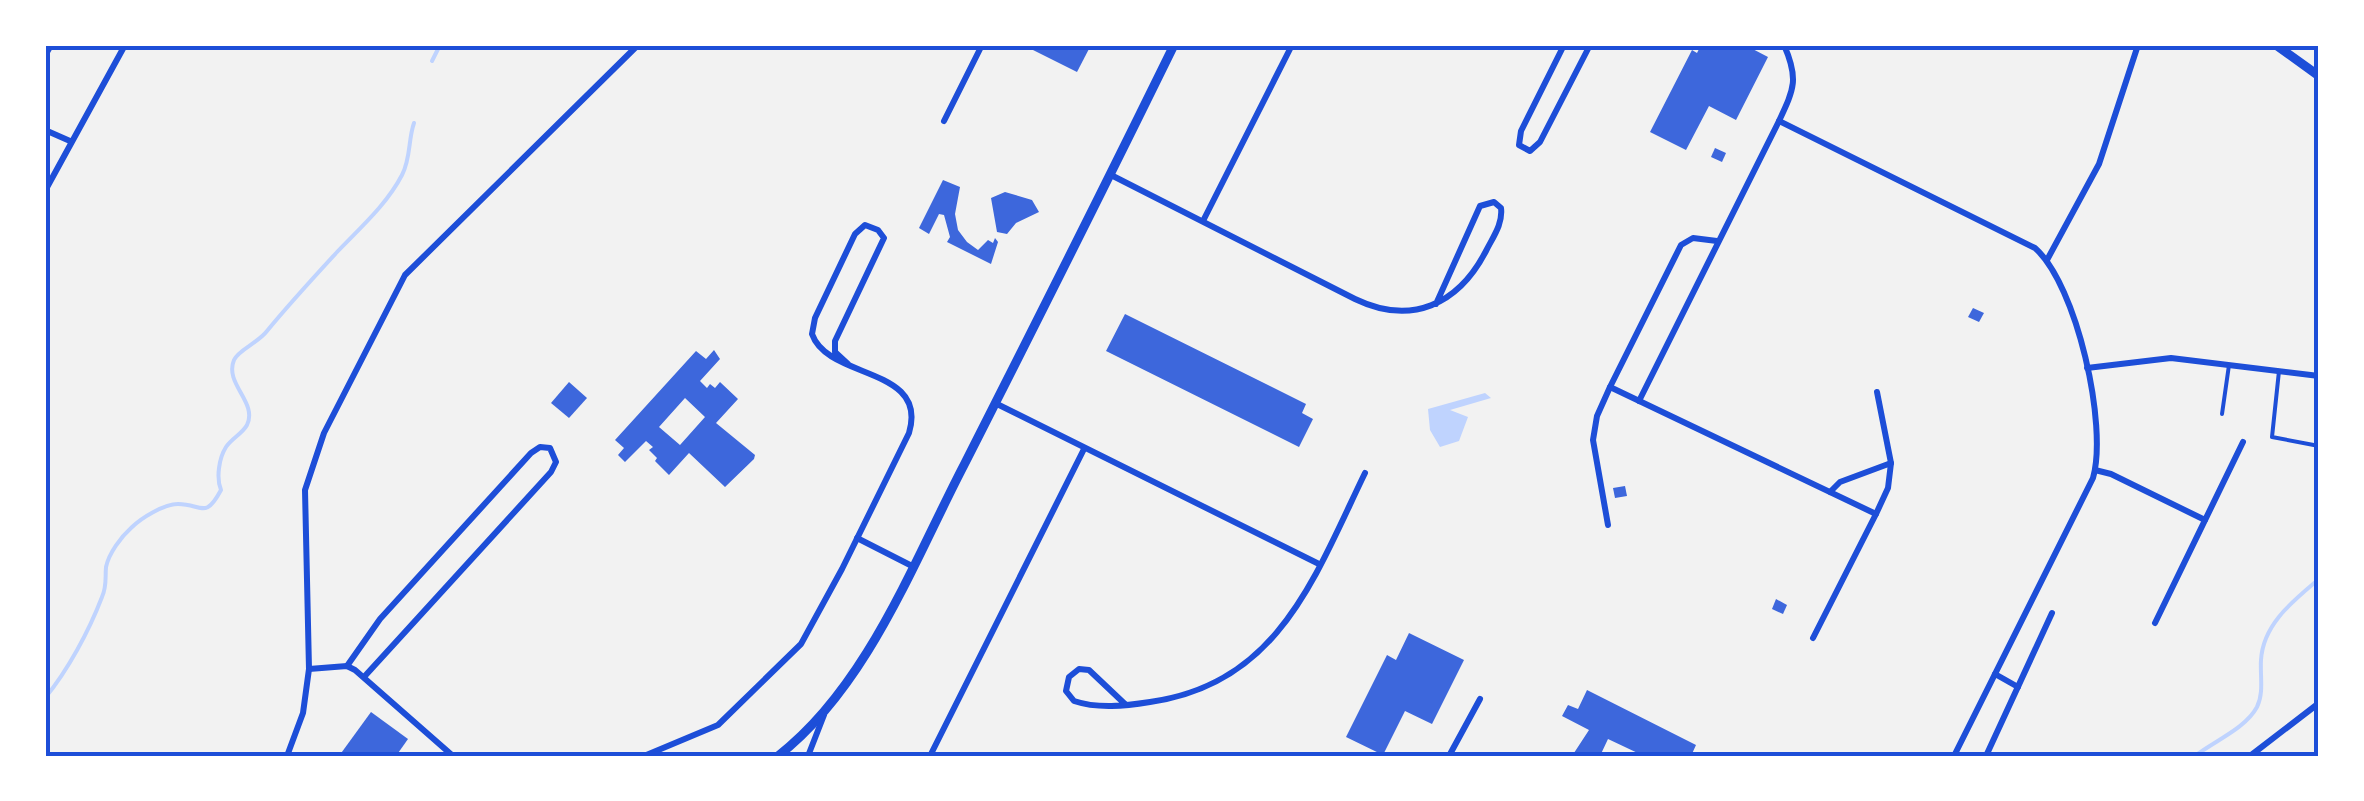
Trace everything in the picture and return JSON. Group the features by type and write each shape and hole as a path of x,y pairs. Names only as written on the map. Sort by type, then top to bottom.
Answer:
{"street":[{"path":"46,54 51,45"},
{"path":"45,191 125,45"},
{"path":"287,756 302,713 309,669 306,482 324,433 399,284 412,266 638,45"},
{"path":"944,122 982,45"},
{"path":"808,756 826,712 868,649 912,566 1174,45"},
{"path":"1203,221 1292,45"},
{"path":"1564,45 1521,131 1519,145 1523,149 1530,151 1540,142 1590,45"},
{"path":"1640,401 1794,86 1794,70 1784,45"},
{"path":"2048,260 2099,164 2138,45"},
{"path":"2276,45 2319,76"},
{"path":"1779,121 2020,240 2048,260 2074,309 2087,368 2095,470 1954,756"},
{"path":"45,130 70,142"},
{"path":"1111,175 1374,308 1399,312 1436,304 1458,290 1476,270 1499,225 1501,208 1494,202 1480,206 1436,304"},
{"path":"644,756 718,725 800,644 909,433 911,410 897,387 848,364 818,345 812,326 855,234 864,225 878,230 883,243 835,341 835,352 848,364"},
{"path":"1608,526 1593,440 1597,416 1681,246 1693,238 1718,240"},
{"path":"2087,368 2170,358 2319,376"},
{"path":"1610,387 1876,514"},
{"path":"1812,638 1888,488 1891,463 1877,392"},
{"path":"995,403 1319,564"},
{"path":"2154,622 2244,442"},
{"path":"347,666 380,619 508,478 536,449 550,448 556,462 550,472 364,677"},
{"path":"930,756 1084,449"},
{"path":"1830,492 1840,482 1891,463"},
{"path":"2095,470 2205,520"},
{"path":"1126,705 1089,670 1078,669 1068,677 1066,691 1074,701 1095,706 1126,705 1176,698 1245,666 1284,627 1365,473"},
{"path":"857,538 912,566"},
{"path":"1986,756 2052,613"},
{"path":"309,669 347,666 453,756"},
{"path":"1995,674 2018,687"},
{"path":"1450,756 1480,699"},
{"path":"2250,756 2319,704"},
{"path":"778,756 826,712"}],"lane":[{"path":"2222,414 2229,364"},
{"path":"2279,371 2272,438 2319,446"}],"water":[{"path":"1485,393 1491,398 1450,410 1468,417 1459,441 1440,447 1430,430 1428,409"}],"building":[{"path":"1023,45 1091,45 1077,72"},
{"path":"1701,45 1745,45 1768,57 1736,120 1709,106 1686,150 1650,132 1692,50 1697,53"},
{"path":"1715,148 1726,153 1722,162 1711,157"},
{"path":"943,180 960,187 955,214 958,230 967,242 978,250 988,240 993,243 995,238 998,242 991,264 947,242 950,237 944,215 939,214 929,234 919,228"},
{"path":"1005,192 1032,200 1039,212 1016,223 1007,234 997,232 991,198"},
{"path":"1973,308 1984,313 1979,322 1968,317"},
{"path":"1125,314 1306,404 1302,413 1313,419 1299,447 1106,351"},
{"path":"714,350 720,359 700,381 707,388 710,384 715,388 720,382 738,399 716,423 755,455 754,459 725,487 689,453 669,475 655,461 657,458 649,450 653,447 646,441 625,462 618,455 624,448 615,440 696,351 706,359","holes":["685,398 705,417 680,445 659,427"]},
{"path":"569,382 587,398 569,418 551,403"},
{"path":"1625,486 1627,496 1615,498 1613,488"},
{"path":"1776,599 1787,605 1783,614 1772,609"},
{"path":"1409,633 1464,660 1432,724 1405,711 1383,755 1346,737 1387,655 1396,660"},
{"path":"1587,690 1696,745 1691,756 1644,756 1608,739 1600,756 1572,756 1589,730 1562,716 1568,705 1578,709"},
{"path":"371,712 408,739 396,756 339,756"}],"waterway":[{"path":"432,61 440,45"},
{"path":"45,698 70,663 91,623 105,589 106,567 123,536 166,506 207,508 216,499 221,490 219,474 224,452 245,428 249,417 233,377 234,360 263,335 389,196 405,169 414,123"},
{"path":"2195,756 2252,715 2260,696 2261,660 2267,635 2281,614 2319,579"}]}
